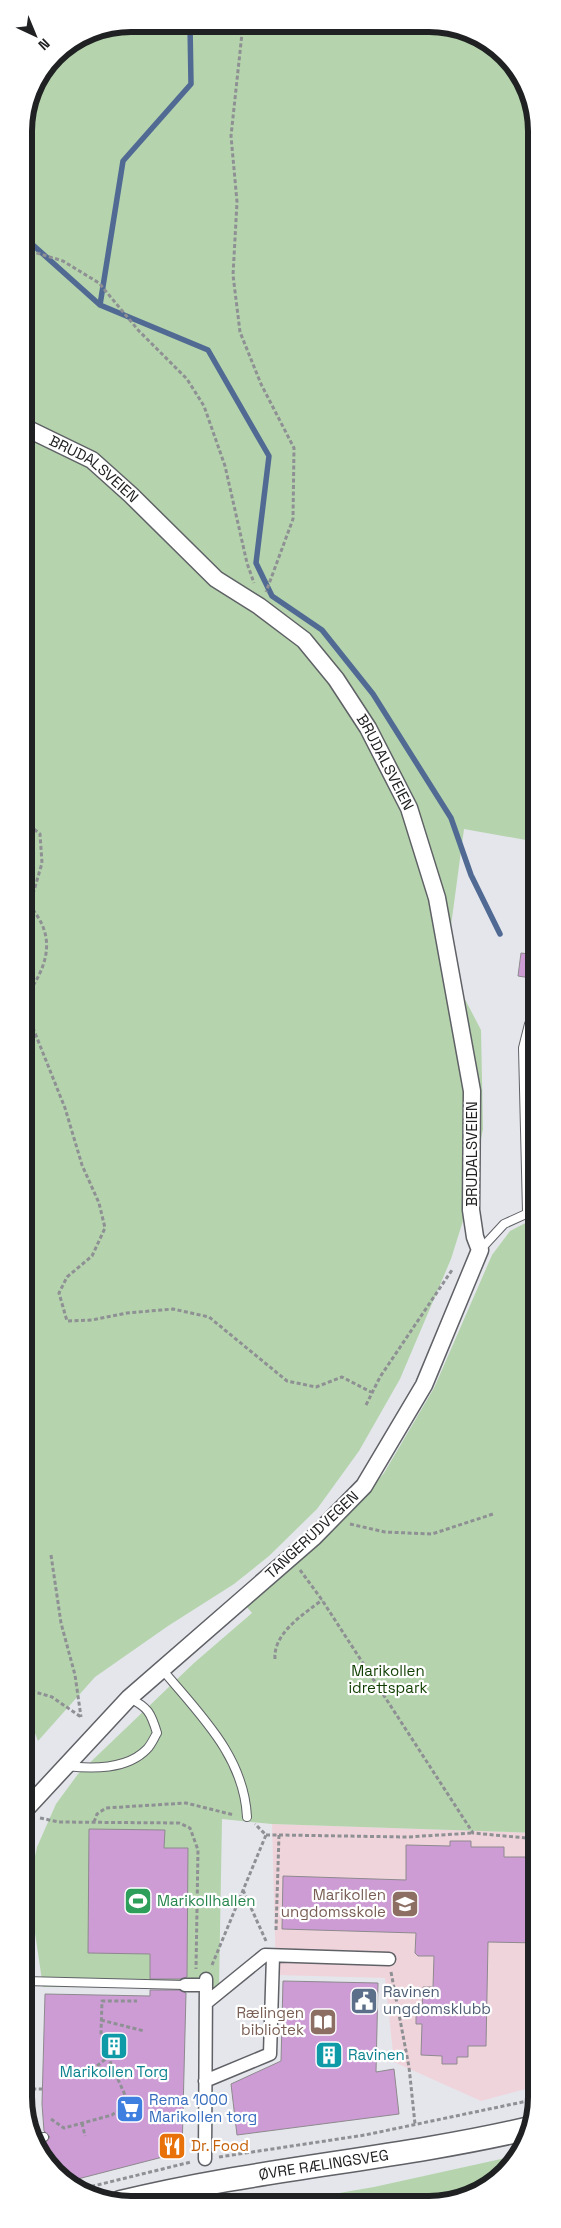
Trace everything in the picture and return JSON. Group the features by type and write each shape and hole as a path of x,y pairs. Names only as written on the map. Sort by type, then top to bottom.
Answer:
{"main road":[{"name":"ØVRE RÆLINGSVEG","path":"174,2196 203,2193 242,2176 416,2151 522,2130"}],"street":[{"name":"BRUDALSVEIEN","path":"33,431 92,460 131,495 216,579 259,606 304,640 336,679 368,728 409,808 437,898 470,1074 473,1110 471,1210 475,1237 480,1250"},
{"name":"TANGERUDVEGEN","path":"32,1811 64,1766 129,1698 161,1668 291,1557 334,1518 364,1486 424,1385 480,1250"},
{"path":"206,2003 265,1955 389,1958"},
{"path":"205,2081 270,2054 273,1956"},
{"path":"198,1983 206,2003 205,2159"}],"lane":[{"path":"480,1250 504,1224 527,1212 523,1048 528,1028"},
{"path":"161,1668 231,1757 243,1786 247,1817"},
{"path":"64,1766 91,1768 117,1765 134,1760 148,1749 157,1733 152,1719 145,1706 129,1698"},
{"path":"32,1980 198,1983"}],"path":[{"path":"242,33 231,136 237,202 234,274 240,332 261,384 294,448 293,519 271,583"},
{"path":"33,252 64,261 99,283 139,330 187,379 204,406 225,466 247,564 259,596 259,606"},
{"path":"33,828 40,834 42,863 33,894"},
{"path":"33,908 37,912 46,935 47,953 38,981 33,988"},
{"path":"33,1027 62,1100 82,1165 99,1203 105,1228 92,1256 67,1277 58,1293 67,1321 92,1320 127,1313 173,1309 209,1317 287,1381 316,1387 342,1377 371,1392"},
{"path":"366,1405 371,1392 454,1267"},
{"path":"334,1518 364,1528 414,1534 432,1534 493,1514"},
{"path":"51,1555 61,1623 75,1675 81,1717"},
{"path":"291,1557 322,1600 473,1834"},
{"path":"276,1659 275,1652 280,1639 289,1627 322,1600"},
{"path":"32,1691 52,1697 81,1717 95,1732"},
{"path":"94,1822 97,1814 106,1808 186,1803 247,1817 266,1835 407,1837 473,1834 528,1838"},
{"path":"32,1813 58,1822 179,1823 190,1828 198,1850 198,1983"},
{"path":"198,1983 243,1890 266,1835"},
{"path":"276,1930 279,1835"},
{"path":"243,1890 273,1956"},
{"path":"389,1958 409,2067 415,2124"},
{"path":"51,2119 64,2128 112,2115 121,2108 125,2095 108,2057 100,2033 102,2001 138,2001"},
{"path":"101,2020 144,2031"},
{"path":"97,2066 108,2057"},
{"path":"32,2089 42,2089"},
{"path":"91,2186 181,2163 365,2135 528,2101"},
{"path":"82,2123 86,2136"}],"shaded area":[{"name":"Marikollen ungdomsskole","path":"272,1824 528,1833 528,2088 481,2101 394,2062 385,1978 276,1975"}],"green space":[{"path":"429,32 449,34 479,46 504,66 521,94 528,119 528,840 464,829 446,963 481,1030 483,1129 467,1208 451,1259 400,1379 359,1451 317,1509 269,1556 234,1584 168,1626 95,1677 38,1741 32,1726 33,119 43,88 53,71 66,57 94,40 112,34"},
{"name":"Marikollen idrettspark","path":"528,1222 528,1833 272,1824 222,1819 219,1988 43,1987 32,1914 32,1869 37,1847 56,1804 78,1774 194,1663 252,1613 246,1606 351,1512 384,1473 434,1388 492,1255 510,1231"},
{"path":"507,2158 495,2171 484,2179 467,2188 442,2195 322,2196 374,2187"}],"building":[{"path":"521,953 528,954 528,978 518,976"},
{"name":"Marikollhallen","path":"89,1829 165,1830 164,1848 188,1848 187,1977 180,1979 150,1979 150,1954 88,1953"},
{"name":"Marikollen ungdomsskole","path":"450,1841 471,1841 471,1847 504,1847 504,1857 528,1857 528,1943 488,1942 486,2046 468,2046 468,2057 457,2057 457,2064 442,2064 442,2056 421,2055 422,2024 416,2024 416,2009 422,2009 423,1987 433,1987 434,1956 418,1956 415,1953 416,1933 282,1929 283,1876 406,1880 406,1845 450,1846"},
{"name":"Ravinen","path":"283,1981 378,1983 376,2072 394,2069 399,2114 237,2135 231,2084 281,2061"},
{"name":"Marikollen Torg","path":"150,1990 179,1990 186,1993 182,2152 77,2179 53,2157 45,2144 50,2137 44,2131 42,2104 45,1994 150,1996"}],"waterway":[{"path":"100,305 123,161 191,84 190,33"},
{"path":"33,245 100,305 208,350 269,456 256,563 272,596 322,630 373,694 451,818 471,875 500,934"}],"place":[{"name":"Marikollhallen","path":"138,1901"},
{"name":"Marikollen ungdomsskole","path":"405,1904"},
{"name":"Ravinen ungdomsklubb","path":"364,2001"},
{"name":"Rælingen bibliotek","path":"323,2022"},
{"name":"Marikollen Torg","path":"114,2046"},
{"name":"Ravinen","path":"329,2055"},
{"name":"Rema 1000 Marikollen torg","path":"130,2109"},
{"name":"Dr. Food","path":"172,2146"}]}
